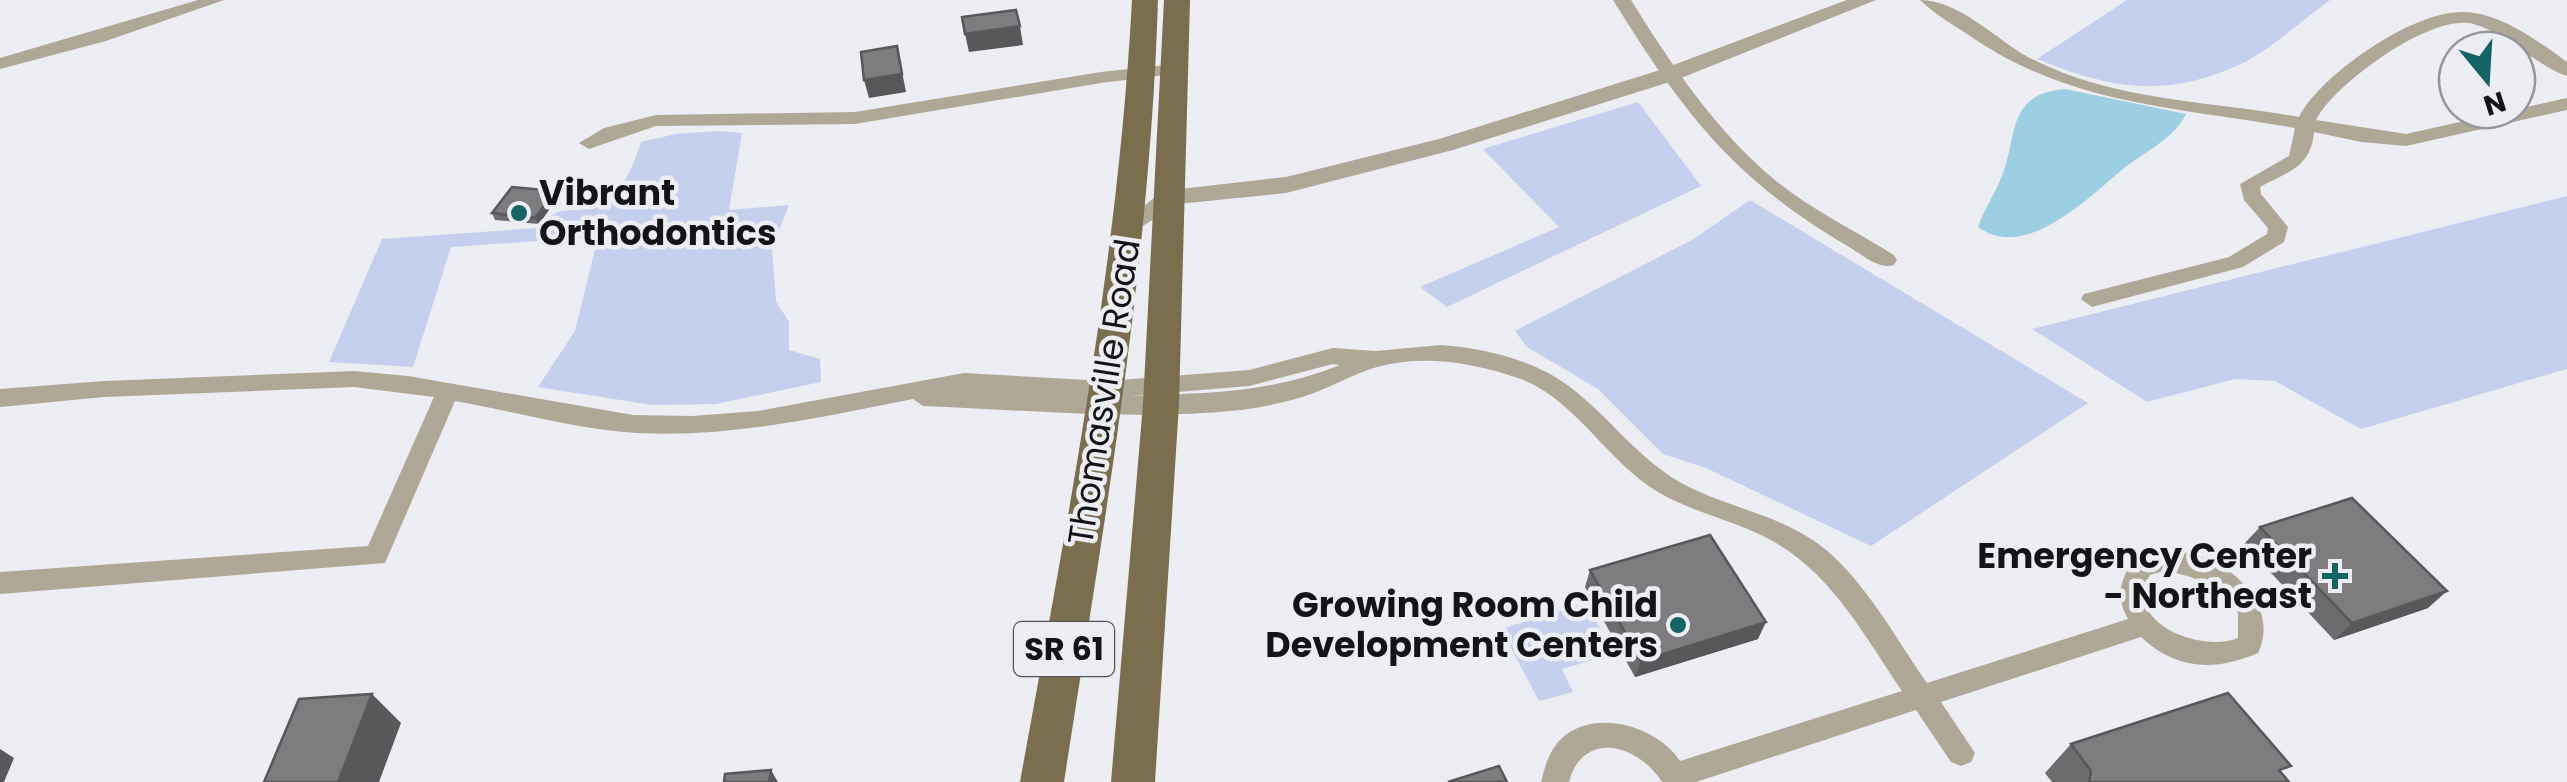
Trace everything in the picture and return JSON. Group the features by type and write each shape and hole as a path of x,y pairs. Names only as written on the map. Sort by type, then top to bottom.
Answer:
{"main road":[{"name":"Thomasville Road","path":"1132,782 1162,394 1172,197 1159,63 1145,0"},
{"name":"Thomasville Road","path":"1042,782 1104,397 1136,164 1176,0"}],"street":[{"path":"0,64 100,38 215,0"},
{"path":"1622,0 1668,75 1705,122 1769,184 1888,260"},
{"path":"1130,226 1172,197 1238,192 1330,176 1445,145 1668,75 1866,0"},
{"path":"1929,0 2017,58 2059,77 2161,104 2406,140 2567,104"},
{"path":"2092,298 2216,267 2267,247 2277,237 2278,227 2252,195 2250,184 2292,166 2301,156 2305,124 2311,108 2324,94 2415,31 2444,17 2465,17 2490,24 2567,71"},
{"path":"589,143 614,128 652,120 851,118 922,109 1159,63"},
{"path":"1136,164 1148,181 1172,197"},
{"path":"0,398 318,378 390,382 633,424 674,426 758,420 880,394 1269,398 1376,359 1441,353 1469,355 1531,374 1562,393 1650,476 1681,494 1782,534 1817,557 1850,595 1961,753"},
{"path":"0,584 376,556 448,392"},
{"path":"2179,562 2208,570 2239,594 2253,621 2253,635 2249,645 2234,655 2208,658 2176,648 2145,624 2132,602 2134,575 2149,564 2179,562"},
{"path":"1555,782 1564,755 1581,741 1600,735 1636,740 1657,753 1675,779 2145,624"}],"shaded area":[{"path":"2127,0 2330,0 2253,58 2187,82 2163,86 2114,83 2037,59"},
{"path":"2065,89 2186,114 2166,138 2055,222 2016,237 1996,236 1978,227 2002,176 2023,108 2046,92"},
{"path":"1638,102 1701,186 1447,307 1420,287 1559,227 1483,149"},
{"path":"717,131 742,133 729,210 789,205 772,248 776,301 789,322 789,350 820,359 821,382 716,404 652,405 538,387 575,331 598,237 451,247 413,367 329,362 382,239 537,228 559,212 595,206 612,195 630,171 641,142"},
{"path":"2567,196 2567,369 2361,429 2275,381 2235,379 2147,402 2032,329"},
{"path":"1750,200 2088,403 1871,546 1706,468 1663,454 1598,389 1527,347 1515,331 1692,240"},
{"path":"1586,603 1614,654 1562,669 1573,692 1539,701 1501,629"}],"building":[{"path":"1016,10 1020,26 965,34 962,17"},
{"path":"897,46 902,74 864,80 861,52"},
{"name":"Vibrant Orthodontics","path":"512,187 555,191 535,218 492,213"},
{"name":"Emergency Center - Northeast","path":"2352,498 2447,591 2352,623 2260,527"},
{"name":"Growing Room Child Development Centers","path":"1710,535 1766,622 1641,661 1590,570"},
{"path":"2228,693 2291,766 2279,770 2289,782 2089,782 2091,771 2071,744"},
{"path":"372,694 338,782 264,782 299,699"},
{"path":"1499,766 1507,782 1448,782"},
{"path":"771,770 769,782 724,782 725,774"}],"place":[{"name":"Vibrant Orthodontics","path":"519,213"},
{"name":"Emergency Center - Northeast","path":"2335,576"},
{"name":"Growing Room Child Development Centers","path":"1678,625"}]}
